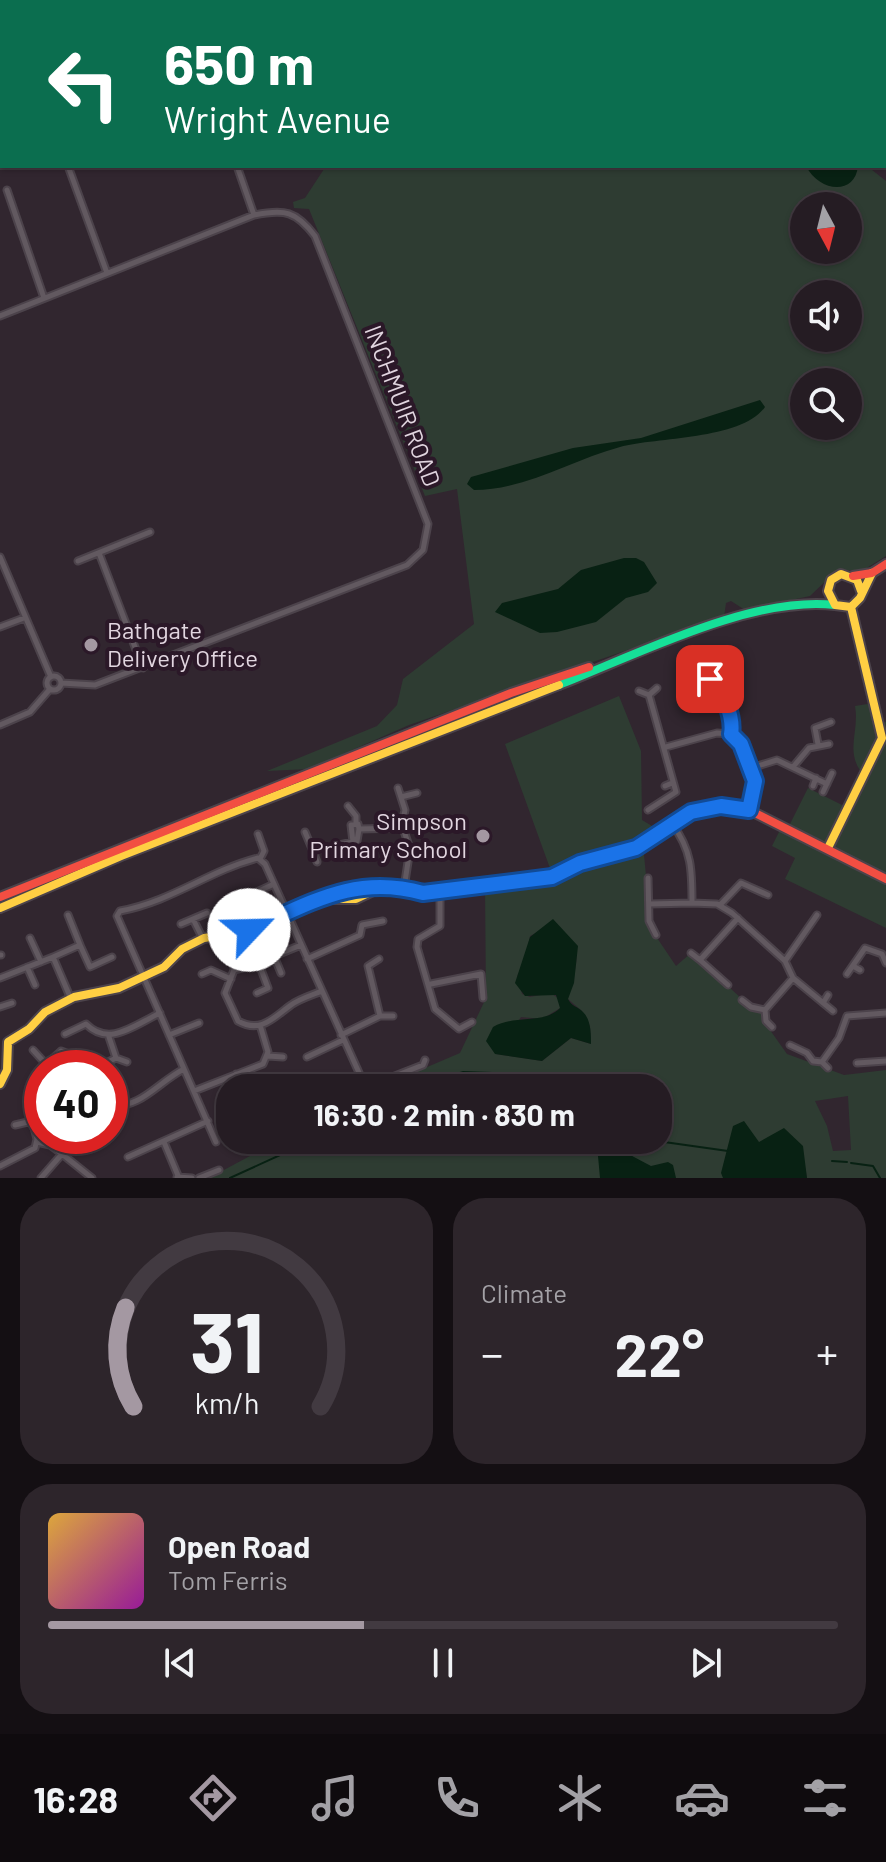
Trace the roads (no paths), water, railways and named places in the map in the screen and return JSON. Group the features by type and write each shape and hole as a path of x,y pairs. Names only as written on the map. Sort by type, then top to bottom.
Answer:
{"main road":[{"path":"810,602 828,591 836,577 872,573 886,564"},
{"path":"828,848 882,744 883,723 851,607 872,573"},
{"path":"853,576 861,591"},
{"path":"828,591 835,605"},
{"path":"0,908 121,856 732,618 810,602 851,607"},
{"path":"0,897 511,693 643,651"},
{"path":"0,1084 7,1070 8,1042 29,1029 45,1012 91,991 119,988 144,977 203,939 242,933 324,898 356,899 375,890 404,888 423,893 440,892 552,877 580,863 636,848 691,812 712,807 749,810 886,879"}],"street":[{"path":"69,168 107,273"},
{"path":"238,168 254,215"},
{"path":"7,190 44,298"},
{"name":"INCHMUIR ROAD","path":"0,316 254,215 283,209 301,217 315,236 428,524 423,550 407,565 95,685 61,683 58,689 50,689 30,712 0,725"},
{"path":"78,561 150,532"},
{"path":"99,553 143,668"},
{"path":"0,557 51,677"},
{"path":"0,627 24,618"},
{"path":"702,665 704,679"},
{"path":"50,689 47,682 51,677 57,676 61,683"},
{"path":"696,684 704,679"},
{"path":"704,679 718,684 733,723 731,734"},
{"path":"649,695 657,688"},
{"path":"639,691 649,695"},
{"path":"648,810 676,792 666,747 649,695"},
{"path":"818,744 815,728 831,722"},
{"path":"666,747 717,733 731,734 741,744 756,786 749,810"},
{"path":"793,767 802,753 818,744 829,744"},
{"path":"751,768 771,760 827,784"},
{"path":"823,792 832,773"},
{"path":"813,786 816,778"},
{"path":"665,786 672,783"},
{"path":"398,788 405,810 401,828 410,844 404,888"},
{"path":"401,797 417,793"},
{"path":"313,851 359,840 357,814 348,806"},
{"path":"672,824 685,841 691,858 692,903"},
{"path":"357,826 401,828"},
{"path":"305,832 317,862"},
{"path":"216,1139 118,914 172,897 235,865 260,859 264,851 258,834"},
{"path":"260,859 274,884 357,1074"},
{"path":"648,878 649,921 656,935"},
{"path":"720,905 741,883 768,895"},
{"path":"250,895 274,884"},
{"path":"440,892 440,926 416,944 438,1013 459,1029 472,1022"},
{"path":"649,904 720,905 785,961 793,978 833,1011"},
{"path":"181,924 207,913"},
{"path":"68,915 90,967 112,957"},
{"path":"700,960 738,918"},
{"path":"193,919 203,939"},
{"path":"785,961 813,919"},
{"path":"307,959 360,935 362,925 383,921"},
{"path":"64,929 72,926"},
{"path":"231,933 234,970 225,993 233,1016 244,1024 260,1025 322,991"},
{"path":"30,938 41,962"},
{"path":"0,978 80,945"},
{"path":"281,973 274,956 301,945"},
{"path":"847,974 861,951 869,947 882,954 886,963"},
{"path":"691,953 728,985"},
{"path":"53,957 71,999"},
{"path":"379,959 368,966 380,1016"},
{"path":"234,970 259,964 268,988 257,993"},
{"path":"853,966 860,970"},
{"path":"27,967 35,985"},
{"path":"470,968 472,976"},
{"path":"202,974 211,970 231,979"},
{"path":"431,984 481,974 483,998"},
{"path":"772,1027 766,1021 765,1010 793,978"},
{"path":"823,1003 828,995"},
{"path":"742,1000 751,1007 765,1010"},
{"path":"0,1007 12,1003"},
{"path":"65,1034 86,1024 94,1034 109,1037 160,1013"},
{"path":"822,1062 839,1038 847,1016 886,1013"},
{"path":"307,1057 380,1016 393,1016"},
{"path":"169,1035 199,1023"},
{"path":"260,1025 268,1056"},
{"path":"109,1037 113,1050"},
{"path":"790,1045 828,1068"},
{"path":"268,1056 283,1057"},
{"path":"236,1074 258,1067 268,1056"},
{"path":"400,1074 423,1065 425,1060"},
{"path":"857,1063 886,1061"},
{"path":"128,1104 150,1095 166,1078 184,1069"},
{"path":"194,1091 216,1082"},
{"path":"128,1157 208,1121"},
{"path":"15,1125 24,1123"},
{"path":"164,1142 178,1177 192,1178"},
{"path":"0,1166 26,1154"},
{"path":"41,1178 62,1154 92,1178"},
{"path":"199,1178 219,1170"}],"waterway":[{"path":"672,1143 728,1151"},
{"path":"230,1178 282,1154"},
{"path":"832,1161 847,1162"},
{"path":"851,1163 873,1166 880,1178"}],"place":[{"name":"Bathgate Delivery Office","path":"91,645"},
{"name":"Simpson Primary School","path":"483,836"}]}
